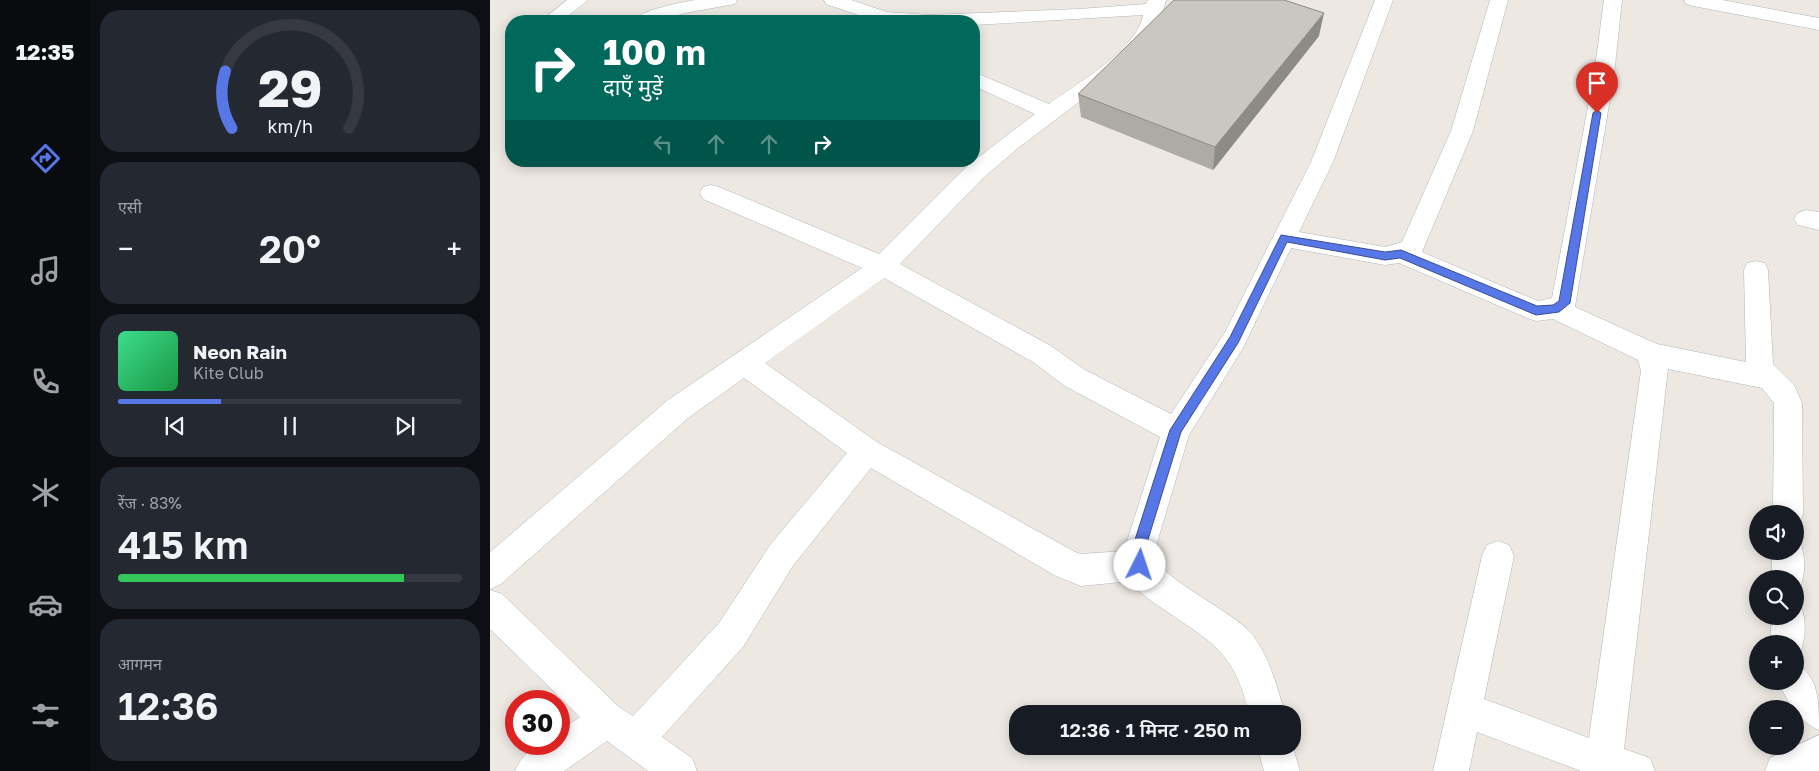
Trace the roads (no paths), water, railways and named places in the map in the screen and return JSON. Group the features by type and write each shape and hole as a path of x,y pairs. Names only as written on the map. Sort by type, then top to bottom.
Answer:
{"street":[{"path":"558,15 579,0"},
{"path":"658,15 676,8 728,0"},
{"path":"833,0 876,15"},
{"path":"1265,705 1262,690 1252,666 1237,642 1211,621 1148,578 1140,565 1140,546 1176,430 1234,340 1322,162 1384,0"},
{"path":"1284,238 1385,256 1401,254 1412,248 1462,131 1499,0"},
{"path":"1401,254 1536,311 1555,309 1564,303 1604,75 1613,0"},
{"path":"1693,0 1819,24"},
{"path":"490,573 678,409 883,266 975,172 1050,113 1121,61 1135,47 1152,21 1154,4 1079,14 980,19"},
{"path":"980,81 1050,113"},
{"path":"711,193 883,266 1042,354 1075,378 1176,430"},
{"path":"1756,270 1760,367 1766,377 1783,392 1788,403 1788,505"},
{"path":"1555,309 1643,348 1650,354 1766,377"},
{"path":"1464,709 1615,768 1654,371 1650,354"},
{"path":"744,363 866,452 1067,565 1081,570 1140,565"},
{"path":"636,739 731,635 781,556 866,452"},
{"path":"1451,771 1498,556"},
{"path":"490,606 607,719 679,771"},
{"path":"1802,690 1819,712"},
{"path":"533,771 607,719"},
{"path":"1783,771 1819,753"},
{"path":"1278,755 1282,771"}]}
